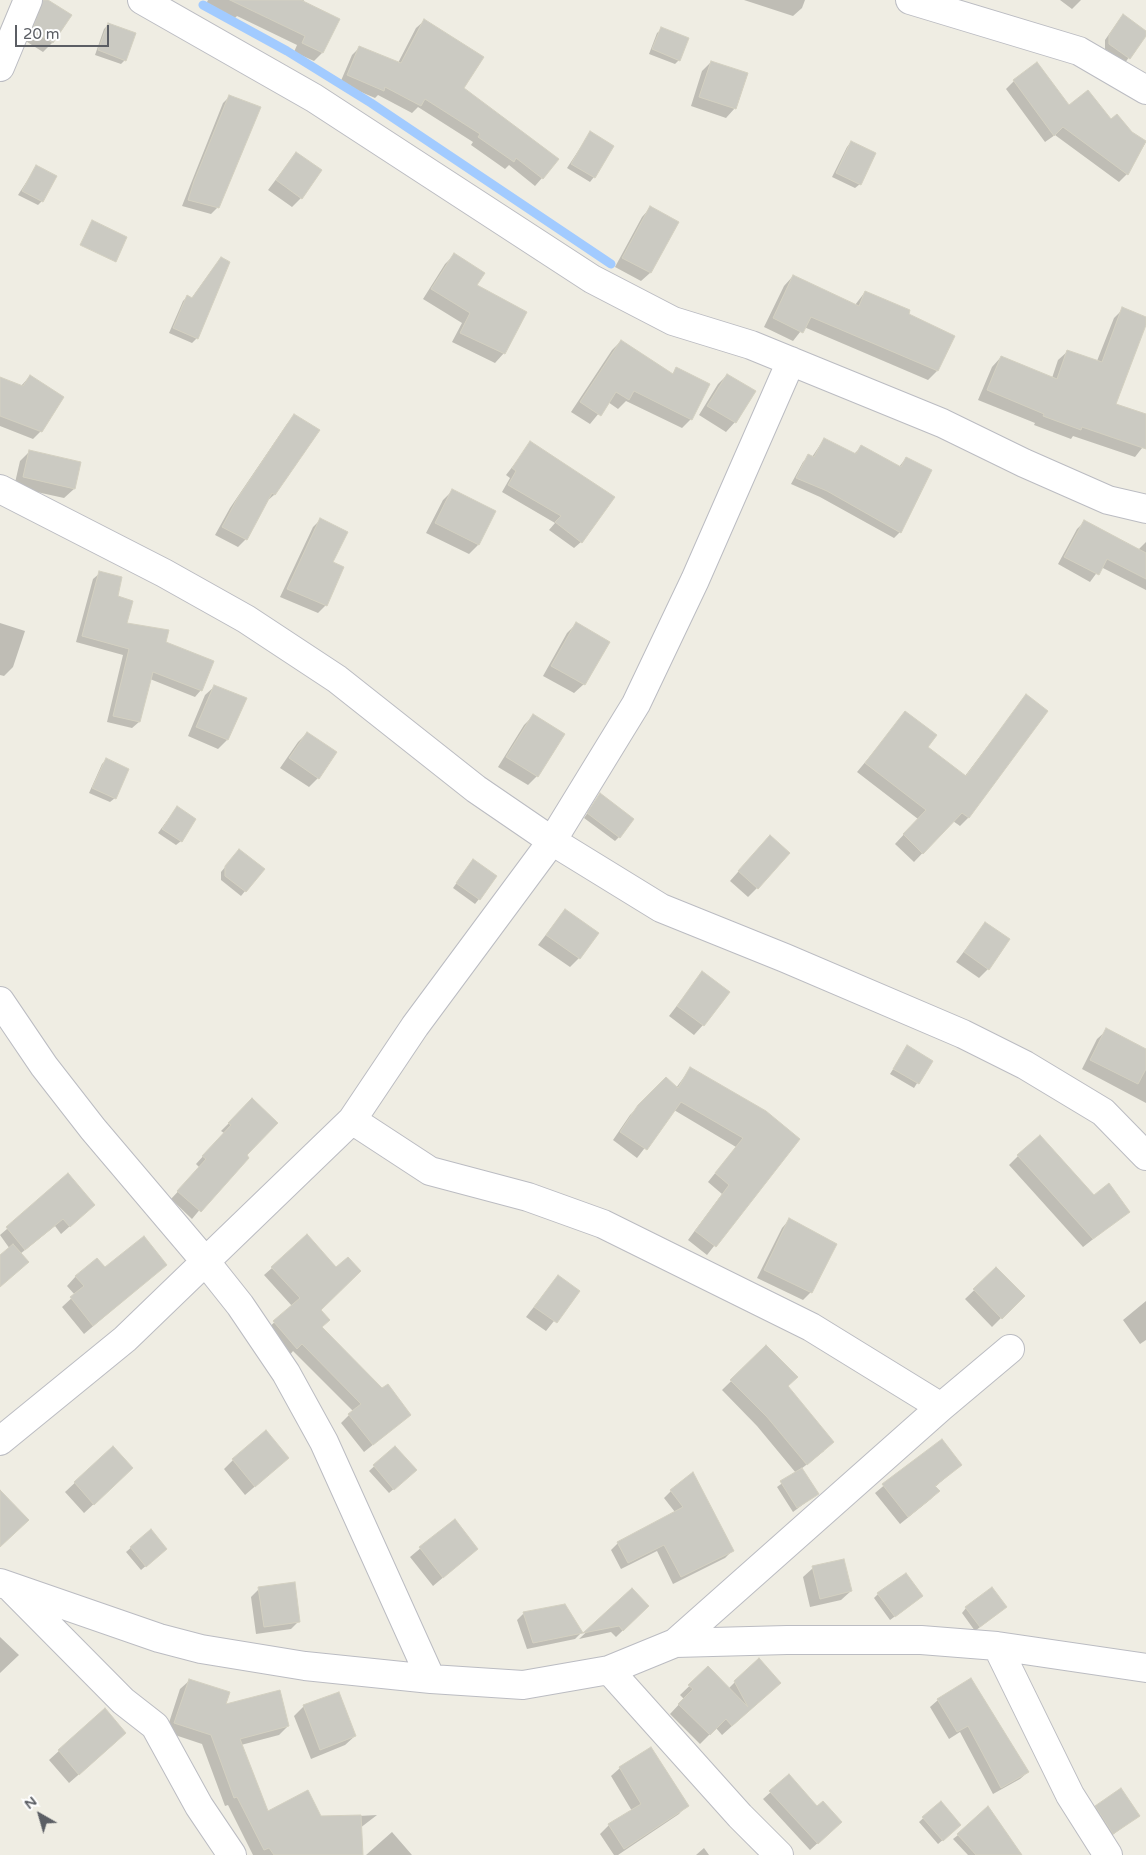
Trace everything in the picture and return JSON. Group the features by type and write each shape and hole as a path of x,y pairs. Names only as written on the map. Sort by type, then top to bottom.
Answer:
{"street":[{"path":"0,67 28,0"},
{"path":"142,0 179,9 592,279 673,321 751,345 942,423 1024,463 1108,500 1146,509"},
{"path":"910,0 1079,51 1146,90"},
{"path":"0,1441 125,1339 352,1120 415,1026 552,841 636,704 696,580 791,362"},
{"path":"0,489 164,573 246,619 337,679 476,789 552,841 661,908 785,958 963,1034 1025,1065 1103,1112 1146,1156"},
{"path":"0,1001 44,1066 93,1129 240,1305 286,1373 324,1442 431,1679"},
{"path":"352,1120 430,1171 528,1197 603,1224 810,1326 941,1407"},
{"path":"6,1586 159,1638 201,1649 305,1666 431,1679 523,1685 609,1670 675,1643 941,1407 1010,1350"},
{"path":"6,1586 123,1701 155,1726 199,1806 232,1855"},
{"path":"675,1643 787,1640 921,1640 997,1646 1146,1668"},
{"path":"997,1646 1070,1795 1108,1855"},
{"path":"609,1670 740,1816 779,1855"}],"building":[{"path":"43,0 48,0 72,15 53,43 32,30"},
{"path":"230,0 301,0 340,19 323,53 302,43 305,36"},
{"path":"1123,14 1146,31 1146,36 1130,59 1109,44 1109,35"},
{"path":"424,19 484,57 464,88 559,159 543,179 516,158 514,162 478,137 480,134 425,99 421,106 385,87 384,91 347,75 359,46 401,63"},
{"path":"108,23 136,33 126,61 98,50"},
{"path":"661,27 689,38 680,61 652,49"},
{"path":"711,61 748,73 736,109 699,97"},
{"path":"1037,62 1069,105 1088,90 1111,119 1117,114 1132,132 1146,141 1128,175 1063,127 1054,136 1013,80"},
{"path":"229,95 261,107 219,208 188,200"},
{"path":"590,131 614,146 595,178 571,164"},
{"path":"851,141 876,153 861,185 836,173"},
{"path":"296,152 322,170 302,199 276,180"},
{"path":"36,165 57,176 43,202 22,191"},
{"path":"650,206 679,222 651,273 622,258"},
{"path":"92,220 127,237 116,262 80,245"},
{"path":"454,253 485,273 477,285 527,312 505,354 460,333 470,313 431,289"},
{"path":"221,257 230,262 198,339 173,328 187,295 192,298"},
{"path":"793,275 859,306 865,291 910,310 909,314 955,336 938,371 811,317 803,333 773,318"},
{"path":"1122,307 1146,317 1146,325 1116,404 1146,414 1146,449 1082,427 1081,430 1043,416 1044,414 987,390 1001,356 1057,379 1067,350 1102,362"},
{"path":"621,340 673,374 676,367 710,384 692,420 634,391 629,400 616,392 601,416 580,402"},
{"path":"727,374 756,391 736,423 707,406"},
{"path":"30,375 64,397 42,432 0,416 0,377 23,386"},
{"path":"294,414 320,430 275,495 272,493 247,540 222,527 237,499"},
{"path":"824,438 856,454 861,445 901,467 906,457 932,470 901,533 827,491 796,478 808,454 814,457"},
{"path":"530,441 615,497 582,543 555,522 561,516 508,485 516,471 512,468"},
{"path":"29,450 81,462 75,489 23,477"},
{"path":"452,489 496,511 479,545 435,523"},
{"path":"320,518 348,532 333,562 344,567 327,606 287,589"},
{"path":"1084,520 1146,553 1146,579 1107,559 1099,575 1064,557"},
{"path":"99,571 122,577 118,596 133,601 127,623 169,630 166,642 214,661 202,691 153,672 140,722 113,716 129,649 82,636"},
{"path":"576,622 610,642 585,685 551,666"},
{"path":"214,685 247,698 228,740 196,727"},
{"path":"1026,694 1048,711 969,818 962,813 923,854 903,834 926,810 865,763 905,711 937,735 928,747 966,776"},
{"path":"533,714 565,734 538,777 506,757"},
{"path":"307,732 337,752 319,779 289,758"},
{"path":"106,758 129,769 116,799 92,788"},
{"path":"600,793 634,819 620,838 587,813"},
{"path":"177,806 196,819 182,842 162,829"},
{"path":"770,835 790,853 758,889 738,871"},
{"path":"239,849 265,869 246,892 225,876 225,866"},
{"path":"473,859 497,876 480,900 456,883"},
{"path":"565,909 599,933 580,959 546,935"},
{"path":"985,922 1010,939 989,970 964,952"},
{"path":"702,971 730,992 704,1026 677,1006"},
{"path":"1106,1028 1146,1049 1146,1069 1138,1084 1090,1060"},
{"path":"907,1045 933,1061 919,1084 893,1069"},
{"path":"690,1067 766,1111 800,1139 716,1247 695,1231 729,1185 715,1173 743,1138 681,1102 647,1150 620,1132 638,1105 666,1077 678,1088"},
{"path":"252,1098 278,1123 247,1155 249,1158 201,1212 177,1191 206,1159 202,1156 231,1125 228,1123"},
{"path":"1040,1135 1094,1195 1109,1183 1130,1212 1093,1239 1017,1155"},
{"path":"68,1173 95,1205 70,1227 63,1219 25,1250 6,1227"},
{"path":"789,1218 837,1244 812,1293 764,1270"},
{"path":"307,1234 336,1267 348,1257 361,1271 321,1310 330,1320 322,1327 382,1388 388,1384 411,1415 373,1445 348,1414 361,1404 302,1344 297,1349 273,1321 300,1298 271,1267"},
{"path":"144,1236 167,1265 93,1326 70,1297 84,1286 75,1276 97,1258 105,1267"},
{"path":"13,1244 29,1262 0,1287 0,1255"},
{"path":"996,1267 1025,1296 1002,1319 973,1289"},
{"path":"558,1275 580,1291 557,1323 534,1307"},
{"path":"766,1345 798,1377 788,1386 834,1442 807,1465 767,1417 730,1380"},
{"path":"266,1430 289,1458 255,1487 232,1459"},
{"path":"942,1439 962,1465 935,1486 940,1491 908,1517 882,1484"},
{"path":"113,1446 133,1468 94,1505 74,1482"},
{"path":"395,1446 417,1470 394,1490 373,1465"},
{"path":"802,1468 819,1494 797,1508 780,1481"},
{"path":"693,1472 734,1551 681,1577 664,1545 628,1563 617,1542 683,1507 670,1490"},
{"path":"0,1490 29,1520 0,1547"},
{"path":"455,1519 478,1549 443,1578 419,1547"},
{"path":"151,1529 167,1549 146,1567 130,1547"},
{"path":"844,1559 852,1591 820,1599 812,1566"},
{"path":"906,1573 923,1596 895,1617 877,1593"},
{"path":"295,1582 300,1622 264,1627 258,1587"},
{"path":"992,1587 1007,1607 980,1627 965,1607"},
{"path":"632,1588 649,1606 623,1631 619,1626 583,1633"},
{"path":"565,1604 583,1633 533,1643 523,1612"},
{"path":"759,1658 781,1683 732,1726 726,1719 710,1735 678,1704 693,1689 688,1685 708,1666 748,1707 734,1681"},
{"path":"971,1678 1029,1772 1001,1788 968,1726 957,1732 937,1699"},
{"path":"189,1679 230,1692 226,1704 280,1690 289,1726 240,1739 268,1811 308,1790 321,1816 361,1815 363,1855 274,1855 269,1848 264,1850 237,1797 234,1798 211,1735 174,1723"},
{"path":"339,1692 356,1736 320,1750 303,1705"},
{"path":"105,1708 126,1733 79,1775 58,1750"},
{"path":"651,1747 689,1806 624,1849 608,1824 641,1804 619,1767"},
{"path":"789,1774 817,1806 823,1801 842,1822 818,1844 769,1791"},
{"path":"1121,1788 1140,1816 1113,1834 1095,1806"},
{"path":"941,1801 961,1825 943,1841 922,1817"},
{"path":"988,1806 1022,1855 976,1855 957,1834"}],"waterway":[{"path":"203,5 287,51 371,103 611,264"}]}
